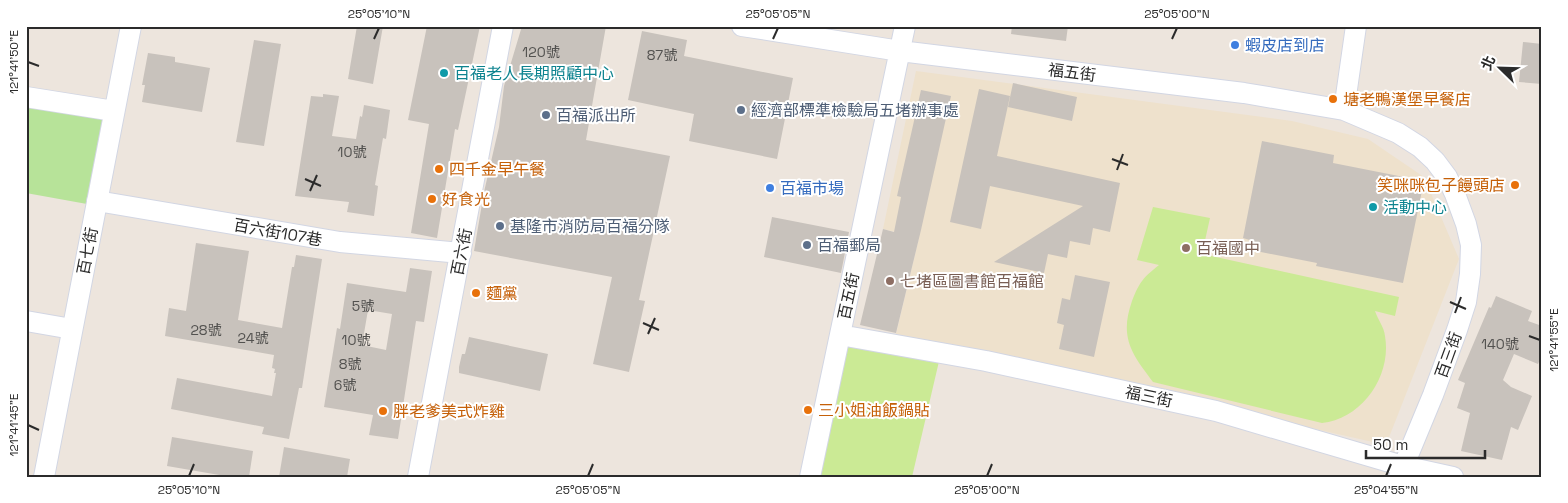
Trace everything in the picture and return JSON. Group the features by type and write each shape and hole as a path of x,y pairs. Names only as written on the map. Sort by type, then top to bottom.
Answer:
{"street":[{"name":"百七街","path":"44,477 131,26"},
{"name":"百六街","path":"418,477 503,26"},
{"name":"福五街","path":"742,26 900,51 1244,93 1344,110 1398,133"},
{"name":"百五街","path":"810,477 905,26"},
{"path":"1344,110 1356,26"},
{"path":"26,97 114,111"},
{"name":"百三街","path":"1398,133 1420,147 1435,161 1447,177 1466,224 1471,245 1470,274 1463,311 1434,395 1401,472"},
{"name":"百六街107巷","path":"97,201 340,242 461,254"},
{"path":"26,322 72,329"},
{"name":"福三街","path":"840,335 986,361 1216,411 1401,472 1453,477"}],"shaded area":[{"name":"百福國中","path":"916,71 1292,121 1368,139 1424,177 1459,259 1386,445 896,334 919,238 883,229"}],"green space":[{"path":"26,105 103,117 87,204 26,193"},
{"path":"1153,207 1210,218 1202,254 1399,297 1395,316 1375,311 1384,333 1386,351 1384,366 1379,380 1371,393 1350,413 1336,420 1322,423 1153,382 1134,354 1127,336 1127,325 1128,314 1137,289 1159,265 1137,260"},
{"path":"840,335 940,357 912,477 810,477"}],"building":[{"path":"357,26 383,26 373,84 348,79"},
{"name":"百福老人長期照顧中心","path":"427,26 480,26 458,130 455,129 437,238 411,233 429,124 408,120"},
{"path":"522,26 606,26 586,140 670,156 639,300 645,301 629,372 593,364 612,277 474,251 484,192 499,127 504,86"},
{"path":"1012,26 1068,26 1066,41 1011,34"},
{"name":"經濟部標準檢驗局五堵辦事處","path":"642,31 687,40 684,56 793,78 777,159 689,141 694,114 628,100"},
{"path":"254,40 281,44 264,146 236,142"},
{"path":"1523,42 1542,44 1542,84 1519,82"},
{"path":"148,53 175,57 175,62 210,68 202,112 142,102 145,85 142,85"},
{"path":"1013,83 1077,97 1072,121 1008,107"},
{"path":"979,89 1010,96 997,156 1120,183 1110,232 1093,228 1090,245 1070,241 1067,258 1048,254 1044,273 994,262 1083,206 990,186 981,229 950,222"},
{"path":"921,90 951,96 896,333 860,325 883,229 894,232 901,197 897,196"},
{"path":"323,94 339,96 332,136 356,139 364,105 390,110 386,139 383,138 375,185 378,186 374,216 347,212 349,202 295,196 311,96 323,97"},
{"name":"活動中心","path":"1262,141 1334,155 1333,163 1424,181 1403,283 1316,266 1317,263 1251,250 1253,241 1243,238"},
{"name":"百福郵局","path":"772,217 849,232 841,273 764,257"},
{"path":"196,243 249,251 238,320 282,328 292,267 294,267 296,255 322,259 302,388 299,388 289,439 262,434 264,427 171,409 177,378 272,396 276,373 274,373 275,369 272,368 274,355 165,336 169,308 186,311"},
{"path":"410,268 432,271 424,322 416,321 398,439 369,435 373,415 324,407 337,328 340,329 347,283 406,292","holes":["368,310 392,314 386,350 362,345"]},
{"path":"1075,275 1110,282 1094,357 1059,349 1064,325 1057,323 1062,298 1070,300"},
{"path":"1496,296 1532,311 1528,321 1542,326 1542,355 1538,364 1514,354 1503,380 1511,387 1532,396 1518,430 1511,427 1502,460 1461,451 1470,413 1457,408 1465,383 1458,380 1489,307 1491,308"},
{"path":"469,337 548,354 540,391 459,373 462,354 465,354"},
{"path":"172,437 253,451 249,477 231,477 167,466"},
{"path":"284,447 350,459 347,477 279,477"}],"place":[{"name":"蝦皮店到店","path":"1235,45"},
{"name":"百福老人長期照顧中心","path":"444,73"},
{"name":"塘老鴨漢堡早餐店","path":"1333,99"},
{"name":"經濟部標準檢驗局五堵辦事處","path":"741,110"},
{"name":"百福派出所","path":"546,115"},
{"name":"四千金早午餐","path":"439,169"},
{"name":"笑咪咪包子饅頭店","path":"1515,185"},
{"name":"百福市場","path":"770,188"},
{"name":"好食光","path":"432,199"},
{"name":"活動中心","path":"1373,207"},
{"name":"基隆市消防局百福分隊","path":"500,226"},
{"name":"百福郵局","path":"807,245"},
{"name":"百福國中","path":"1186,248"},
{"name":"七堵區圖書館百福館","path":"890,281"},
{"name":"麵黨","path":"476,293"},
{"name":"三小姐油飯鍋貼","path":"808,410"},
{"name":"胖老爹美式炸雞","path":"383,411"}]}
